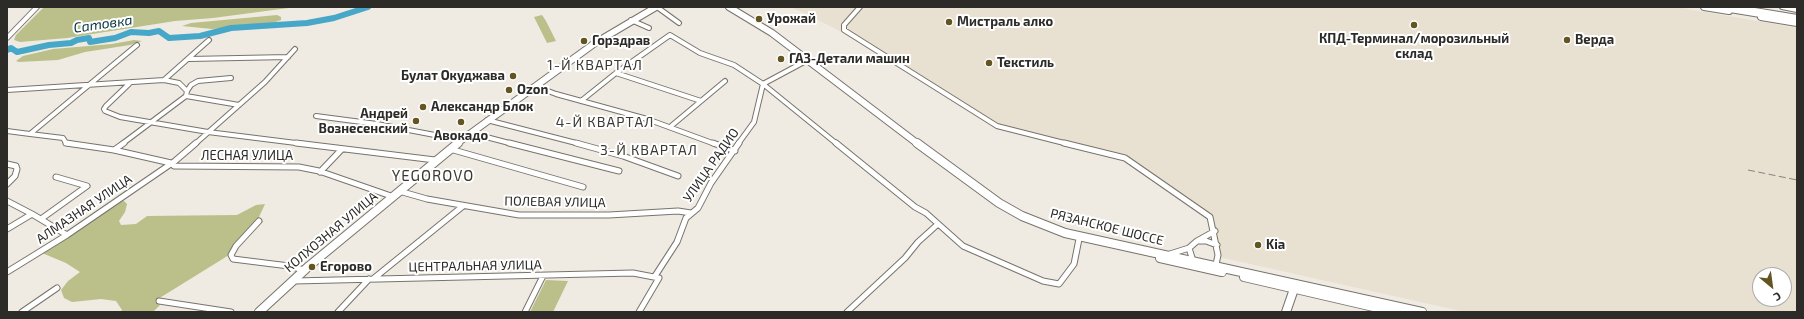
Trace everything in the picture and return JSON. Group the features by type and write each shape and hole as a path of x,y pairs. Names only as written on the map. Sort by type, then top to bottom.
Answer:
{"highway":[{"path":"1724,7 1797,20"},
{"path":"1755,7 1797,14"}],"main road":[{"name":"КОЛХОЗНАЯ УЛИЦА","path":"259,312 304,270 449,149 487,120 601,39 656,7"},
{"name":"РЯЗАНСКОЕ ШОССЕ","path":"722,7 767,35 1006,212 1046,230 1079,240 1198,267 1215,268 1422,312"},
{"name":"РЯЗАНСКОЕ ШОССЕ","path":"729,7 774,35 945,164 1010,210 1065,233 1192,260 1215,268 1294,289 1395,312"},
{"path":"1704,7 1797,24"},
{"path":"1286,312 1294,289"}],"street":[{"path":"7,38 38,7"},
{"path":"656,7 679,23"},
{"path":"860,7 844,25 844,30 997,126 1125,158 1206,214 1210,218 1215,231 1217,245 1215,268"},
{"path":"1782,7 1797,10"},
{"path":"632,20 649,28"},
{"path":"581,101 616,73 670,35 700,53 734,65 763,84 938,224 963,246 972,251 1043,281 1059,284 1074,264 1079,240"},
{"path":"164,80 209,40"},
{"path":"30,134 90,86 137,45"},
{"path":"208,132 265,82 295,49"},
{"path":"189,59 288,57"},
{"path":"763,84 804,62"},
{"path":"616,73 701,100"},
{"path":"114,150 151,123 186,94 198,81 231,78"},
{"path":"7,90 90,86 164,80 180,83 186,94 239,105"},
{"path":"670,127 725,81"},
{"path":"130,83 104,109 105,111 120,117 208,132 435,160"},
{"name":"УЛИЦА РАДИО","path":"639,312 677,242 686,218 698,208 711,183 754,122 763,84"},
{"path":"535,86 548,92 670,127 735,151"},
{"path":"316,116 377,124 461,140"},
{"path":"487,120 545,134 616,154 678,176"},
{"name":"ЛЕСНАЯ УЛИЦА","path":"7,131 63,138 66,143 114,150 171,163 174,166 286,166 320,172 391,196"},
{"name":"АЛМАЗНАЯ УЛИЦА","path":"7,272 67,235 171,163 208,132"},
{"path":"471,133 619,171"},
{"path":"320,172 342,149"},
{"path":"449,149 583,187"},
{"path":"7,164 16,166 17,170 15,176 7,184"},
{"path":"41,219 87,186 56,177"},
{"name":"ПОЛЕВАЯ УЛИЦА","path":"398,191 427,199 519,215 691,213"},
{"path":"7,201 67,235"},
{"path":"338,312 370,279 463,206"},
{"path":"7,229 32,214"},
{"path":"259,221 236,246 231,255 233,259 289,266 304,270"},
{"path":"847,312 905,258 918,242 938,224"},
{"path":"1167,255 1182,252 1190,248 1197,241 1215,231"},
{"path":"1197,241 1206,241 1217,245"},
{"path":"1190,248 1192,260 1198,267"},
{"name":"ЦЕНТРАЛЬНАЯ УЛИЦА","path":"292,281 633,273 657,277"},
{"path":"525,312 543,276"},
{"path":"22,312 57,288"},
{"path":"159,302 231,312"}],"shaded area":[{"path":"791,7 1676,7 1797,28 1797,312 1465,312 1219,257 1214,219 1123,158 997,126 903,66 838,30"}],"green space":[{"path":"44,7 296,7 213,18 175,21 67,38 20,42 14,40 16,35"},
{"path":"277,15 281,17 281,20 264,26 212,29 182,26 191,23"},
{"path":"542,15 556,41 547,43 534,17"},
{"path":"134,40 142,41 130,45 85,52 58,60 16,61 23,56 53,49 112,44"},
{"path":"123,200 127,204 125,212 119,221 121,225 136,224 147,216 237,215 256,205 265,204 258,219 229,255 158,299 155,302 160,305 153,312 121,312 122,310 116,301 101,299 72,302 64,298 61,290 68,281 80,272 66,263 42,253"},
{"path":"546,280 568,281 553,312 530,312"}],"waterway":[{"name":"Сатовка","path":"7,50 11,48 17,52 49,45 71,43 77,40 89,38 90,42 115,38 131,32 149,33 159,31 169,38 200,36 231,28 307,23 334,18 368,7"}],"railway":[{"path":"1748,170 1797,180"}],"place":[{"name":"Урожай","path":"759,19"},
{"name":"Мистраль алко","path":"949,22"},
{"name":"КПД-Терминал/морозильный склад","path":"1414,25"},
{"name":"Верда","path":"1567,40"},
{"name":"Горздрав","path":"584,41"},
{"name":"ГАЗ-Детали машин","path":"781,59"},
{"name":"Текстиль","path":"989,63"},
{"name":"Булат Окуджава","path":"513,76"},
{"name":"Ozon","path":"509,90"},
{"name":"Александр Блок","path":"423,107"},
{"name":"Андрей Вознесенский","path":"416,121"},
{"name":"Авокадо","path":"461,122"},
{"name":"Kia","path":"1258,245"},
{"name":"Егорово","path":"312,267"}],"district":[{"name":"1-Й КВАРТАЛ","path":"595,65"},
{"name":"4-Й КВАРТАЛ","path":"605,122"},
{"name":"3-Й КВАРТАЛ","path":"649,150"},
{"name":"YEGOROVO","path":"433,176"}]}
